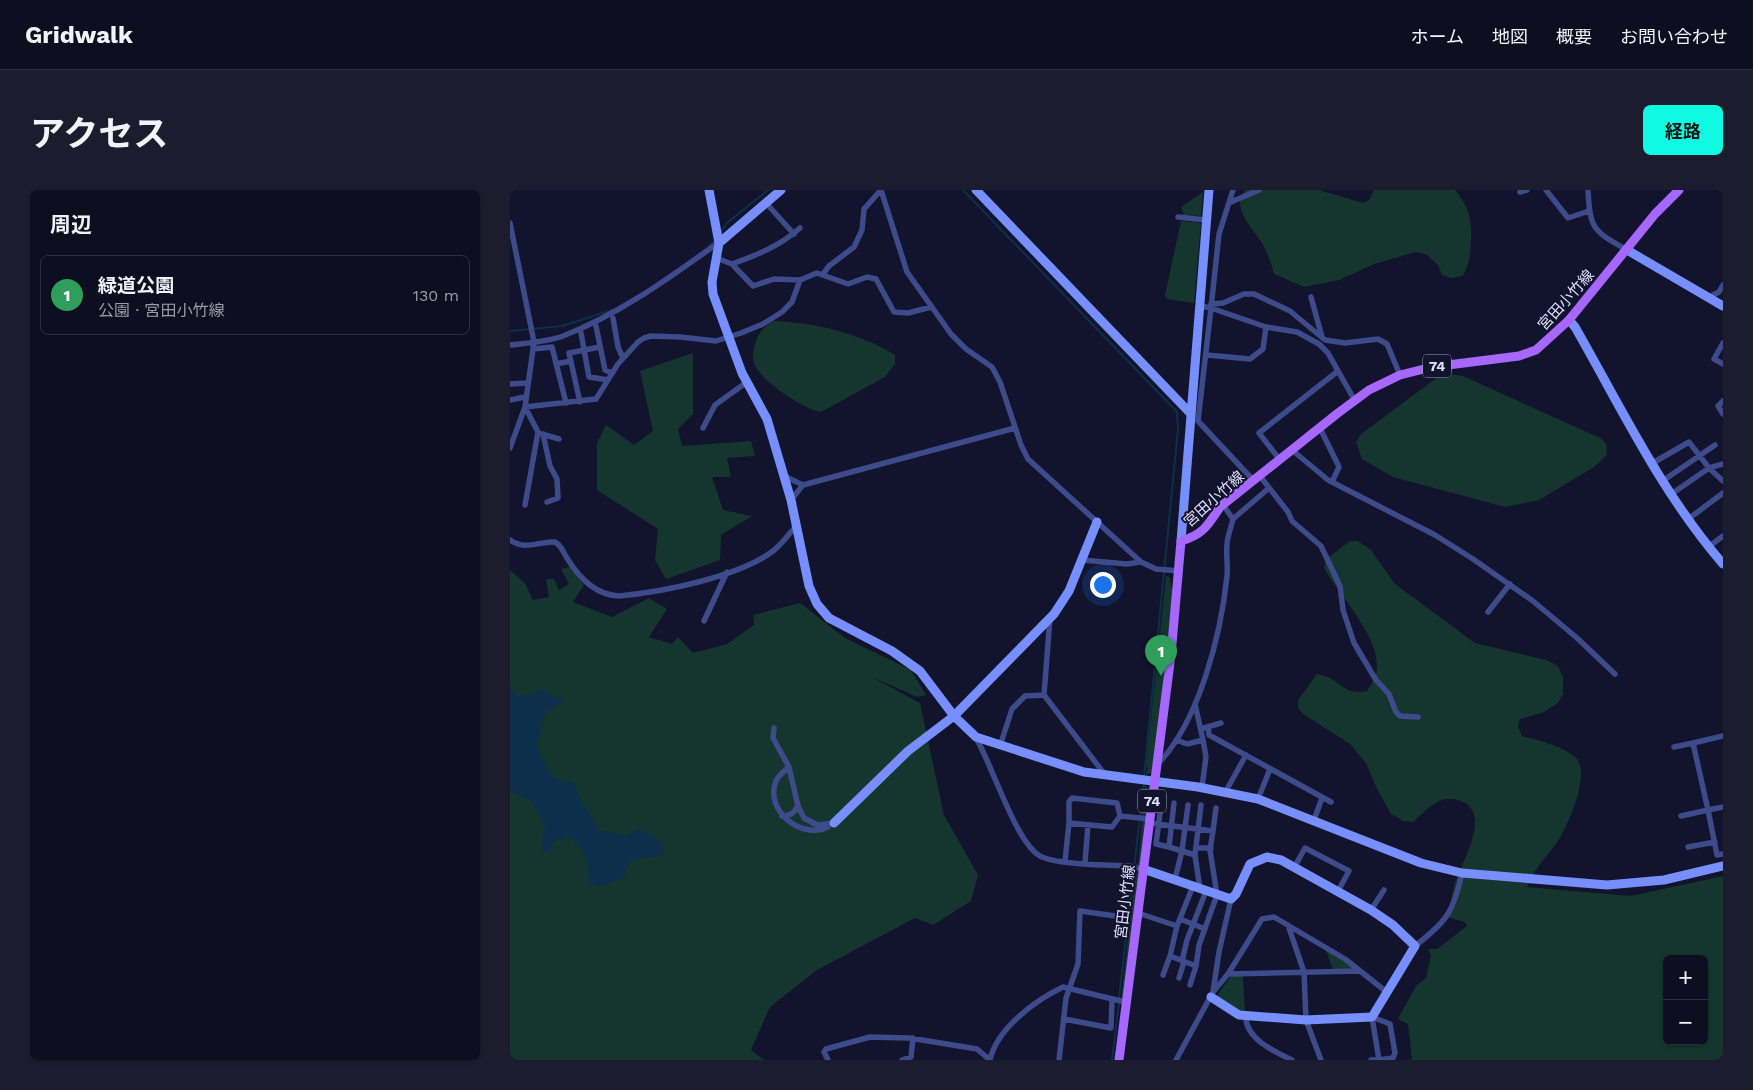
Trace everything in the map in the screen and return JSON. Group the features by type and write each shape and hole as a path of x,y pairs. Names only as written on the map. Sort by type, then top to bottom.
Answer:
{"main road":[{"name":"宮田小竹線","path":"1118,1060 1118,1000 1138,913 1137,868 1144,819 1154,780 1171,655 1181,541 1195,537 1203,532 1223,505 1369,390 1400,375 1432,367 1529,354 1546,343 1569,320 1655,214 1679,190"}],"street":[{"path":"708,190 719,241 712,282 713,294 728,338 747,382 767,419 791,500 809,586 820,610 829,618 892,651 920,670 933,685 954,716 976,737 1030,849 1043,858 1137,868 1231,899"},
{"path":"510,346 534,343 563,336 630,304 719,241 781,190"},
{"path":"823,274 829,266 854,247 862,230 864,209 881,190 907,272 951,334 966,349 992,367 1000,382 1015,428 1028,459 1141,562 1156,569 1178,571"},
{"path":"976,190 1191,414"},
{"path":"1181,541 1209,190"},
{"path":"1234,190 1219,234 1198,421 1269,488 1288,512 1292,521 1321,546 1340,586 1343,610 1354,643 1376,680 1393,700 1396,712 1400,716 1418,717"},
{"path":"1230,202 1259,190"},
{"path":"1520,190 1527,190"},
{"path":"1546,190 1568,218 1589,211"},
{"path":"1588,190 1589,211 1593,227 1598,232 1723,306"},
{"path":"766,203 794,234"},
{"path":"1180,217 1206,220"},
{"path":"510,223 534,343 525,407 511,439 510,448"},
{"path":"732,264 773,248 800,228"},
{"path":"716,258 732,264 753,286 774,279 800,280 816,273 848,284 867,278 876,279 894,312 908,313 932,307"},
{"path":"525,407 596,399 623,358 638,342 651,336 716,341 763,324 782,312 792,302 800,280"},
{"path":"1709,297 1719,292 1723,285"},
{"path":"1200,306 1211,306 1244,294 1254,294 1290,310 1322,338 1338,343 1373,338 1383,341 1390,350 1400,375"},
{"path":"1311,297 1323,347 1355,401"},
{"path":"1211,306 1266,327 1297,332 1323,347"},
{"path":"613,318 618,347 623,358"},
{"path":"1569,320 1580,336 1661,482 1708,547 1721,558"},
{"path":"596,326 604,370 612,373"},
{"path":"1206,354 1250,360 1263,349 1266,327"},
{"path":"581,333 589,377 608,380"},
{"path":"534,343 552,347 566,403"},
{"path":"580,402 569,353 600,347"},
{"path":"1722,347 1714,359 1723,364"},
{"path":"556,364 571,361"},
{"path":"1280,460 1259,433 1338,371"},
{"path":"703,428 715,405 747,382"},
{"path":"510,384 527,384"},
{"path":"510,400 525,397"},
{"path":"1723,401 1718,406 1723,414"},
{"path":"525,407 540,433 550,466 558,483 558,498 547,502"},
{"path":"791,500 803,485 1015,428"},
{"path":"1320,428 1339,467 1332,482"},
{"path":"540,433 559,439"},
{"path":"525,505 540,433"},
{"path":"1651,464 1689,442 1709,468 1723,481"},
{"path":"1661,482 1715,445"},
{"path":"1292,450 1332,482 1435,535 1510,584 1577,638 1615,674"},
{"path":"1670,495 1709,468 1723,464"},
{"path":"784,476 803,485"},
{"path":"1156,766 1170,752 1195,704 1212,654 1227,575 1226,543 1233,520 1269,488"},
{"path":"1687,520 1723,493"},
{"path":"1223,505 1233,520"},
{"path":"789,767 777,778 774,790 775,804 782,816 806,829 820,830 834,823 908,751 954,716 1050,618 1064,600 1097,522"},
{"path":"510,540 517,545 526,546 555,542 561,547 584,580 594,590 610,596 630,595 676,587 727,572 774,550 796,526"},
{"path":"1708,547 1723,536"},
{"path":"1082,560 1127,564 1141,562"},
{"path":"704,621 727,572"},
{"path":"1488,612 1510,584"},
{"path":"1050,618 1044,695 1107,776"},
{"path":"1000,746 1012,709 1025,696 1044,695"},
{"path":"1195,704 1209,735 1331,802"},
{"path":"1205,728 1221,724"},
{"path":"774,728 775,743 789,767 798,804 809,822 822,826 834,823"},
{"path":"1202,787 1206,757 1203,740 1205,728"},
{"path":"976,737 1056,765 1107,776 1154,780 1226,791 1258,799 1421,863 1462,873 1569,883 1616,885 1664,880 1723,866"},
{"path":"1674,747 1723,738"},
{"path":"1176,740 1187,744 1203,740"},
{"path":"1693,743 1717,855 1723,854"},
{"path":"1226,791 1246,755"},
{"path":"1258,799 1270,769"},
{"path":"1065,861 1069,802 1072,798 1117,803 1120,816 1112,827 1069,823"},
{"path":"1314,820 1322,798"},
{"path":"1168,847 1174,803"},
{"path":"782,816 790,815 795,811 798,804"},
{"path":"1175,879 1182,851 1188,805"},
{"path":"1178,978 1193,924 1200,889 1195,855 1202,805"},
{"path":"1161,806 1156,844 1195,855"},
{"path":"1681,816 1723,807"},
{"path":"1190,985 1205,929 1217,895 1210,848 1216,808"},
{"path":"1120,816 1144,819 1171,826 1213,831"},
{"path":"1085,863 1088,824"},
{"path":"1688,847 1714,842"},
{"path":"1196,848 1210,848"},
{"path":"1295,866 1305,848 1349,871 1338,891"},
{"path":"1212,995 1231,899 1236,894 1246,870 1255,861 1274,858 1295,866 1371,910 1393,925 1415,946"},
{"path":"1379,1060 1372,1017 1415,946 1439,928 1452,910 1462,873"},
{"path":"1163,975 1180,919 1200,889"},
{"path":"1371,910 1384,890"},
{"path":"1059,1060 1068,987 1078,964 1080,911 1123,917"},
{"path":"1138,913 1177,926"},
{"path":"1176,1060 1212,995 1228,974 1262,919 1274,917 1288,925 1345,959 1388,993"},
{"path":"1180,919 1205,929"},
{"path":"1288,925 1304,972 1306,1020 1321,1060"},
{"path":"1170,956 1196,966"},
{"path":"1228,974 1360,971"},
{"path":"828,1060 824,1052 826,1049 856,1039 913,1038 977,1049 990,1060 1007,1030 1023,1012 1052,993 1068,987 1118,1000 1111,1028 1064,1019"},
{"path":"1212,995 1235,1014 1306,1020 1372,1017 1390,1024 1395,1052 1393,1058 1371,1060"},
{"path":"1246,1015 1246,1022 1251,1035 1292,1060"},
{"path":"902,1060 911,1057 913,1038"}],"green space":[{"path":"1245,190 1319,190 1363,203 1369,200 1374,190 1455,190 1464,203 1470,218 1471,240 1468,264 1462,276 1451,278 1442,275 1438,265 1427,255 1416,252 1374,264 1339,280 1304,287 1274,274 1265,248 1242,212 1240,204"},
{"path":"1203,192 1201,216 1184,215 1181,207"},
{"path":"1181,221 1201,223 1194,303 1167,299 1165,295"},
{"path":"774,321 806,324 852,335 895,355 895,364 885,377 821,412 813,410 793,400 773,386 764,378 754,363 755,344 758,336 764,328"},
{"path":"693,353 693,414 678,429 682,446 751,441 755,456 727,458 731,477 712,477 723,510 752,516 721,535 720,560 666,579 655,560 658,529 597,490 597,443 606,425 634,445 653,431 640,371"},
{"path":"1450,374 1463,376 1602,439 1607,446 1606,456 1594,467 1539,500 1505,507 1393,477 1362,459 1356,442 1361,434 1438,377"},
{"path":"1350,541 1358,541 1371,550 1395,584 1475,643 1546,660 1558,666 1563,677 1563,694 1558,703 1544,712 1520,719 1518,727 1522,736 1557,746 1575,757 1581,772 1580,782 1575,805 1563,832 1530,879 1527,887 1631,896 1723,876 1723,1060 1409,1060 1412,1059 1408,1024 1398,1019 1416,986 1426,978 1431,956 1428,949 1437,949 1467,926 1465,922 1450,918 1448,913 1455,883 1472,839 1475,827 1474,816 1470,807 1461,801 1453,799 1440,801 1413,822 1403,821 1391,814 1377,789 1366,763 1350,744 1303,714 1298,708 1298,700 1317,674 1331,679 1346,689 1358,692 1367,691 1376,674 1377,661 1367,633 1324,568 1326,559"},
{"path":"569,567 584,585 573,602 612,617 649,598 667,609 649,637 672,644 678,637 693,653 727,644 754,625 753,615 800,603 845,638 911,670 926,695 917,697 872,677 920,703 944,815 978,875 971,901 933,925 915,918 817,970 770,1007 751,1050 764,1060 510,1060 510,570 525,583 533,600 549,597 546,579 554,579 559,590 569,584 561,569"},
{"path":"1166,576 1169,577 1172,592 1171,641 1152,772 1146,774 1148,768 1146,766"},
{"path":"1145,785 1150,791 1148,815 1142,816"},
{"path":"1142,820 1147,822 1141,865 1138,866"},
{"path":"1136,869 1140,872 1125,997 1121,999"},
{"path":"1326,950 1353,967 1353,970 1333,970"},
{"path":"1231,976 1243,976 1245,1012 1237,1011 1218,999 1218,994"}],"water":[{"path":"510,686 518,697 544,690 563,701 545,714 537,747 554,779 574,782 578,795 599,830 628,836 639,829 663,843 664,855 631,860 624,877 603,886 589,883 587,858 570,836 553,842 549,854 541,850 545,827 534,806 528,799 510,791"}],"waterway":[{"path":"720,233 728,222 768,190"},
{"path":"963,190 1177,412 1178,428 1144,777"},
{"path":"709,246 716,239"},
{"path":"510,331 562,326 612,310"},
{"path":"1119,998 1144,782"},
{"path":"1112,1060 1119,1003"}],"place":[{"name":"緑道公園","path":"1161,676"}]}
